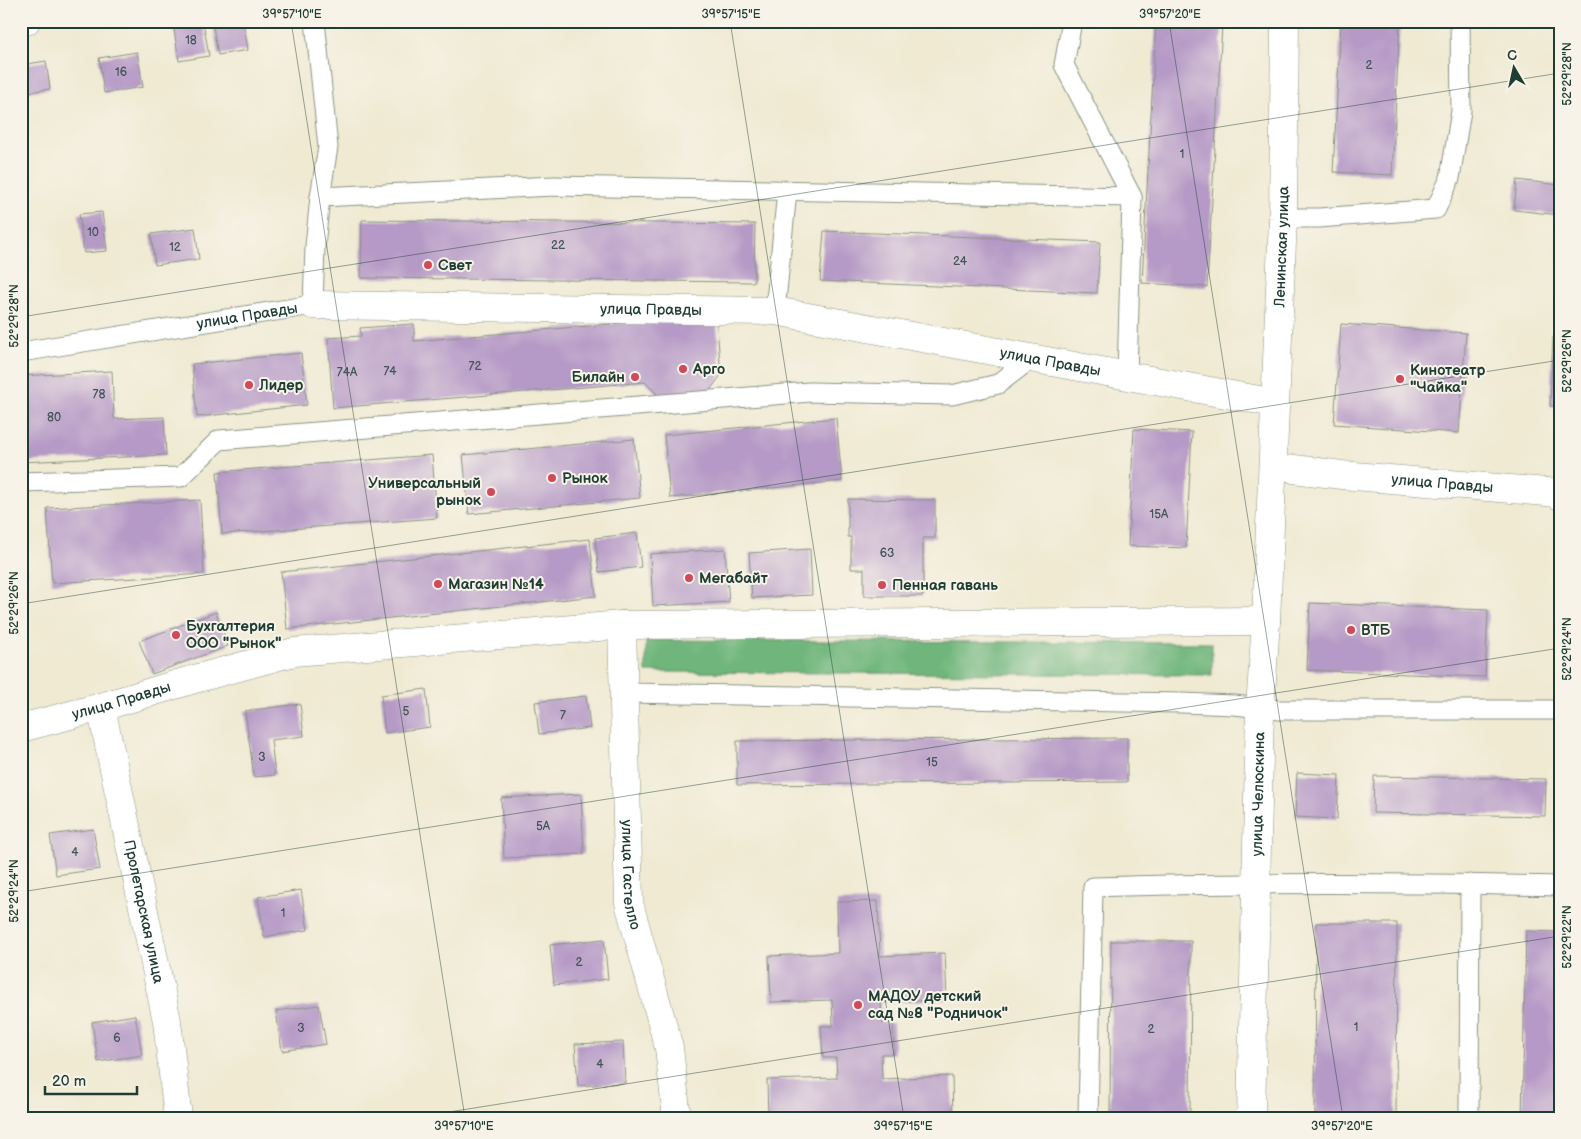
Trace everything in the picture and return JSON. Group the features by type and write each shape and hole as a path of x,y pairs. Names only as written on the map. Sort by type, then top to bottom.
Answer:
{"street":[{"path":"21,23 26,21"},
{"name":"Ленинская улица","path":"1284,470 1275,403 1283,218 1285,21"},
{"name":"улица Правды","path":"314,305 775,311 1275,403"},
{"name":"улица Правды","path":"1284,470 1560,493"},
{"name":"улица Челюскина","path":"1250,1118 1260,709 1266,621 1284,470"},
{"name":"улица Правды","path":"21,728 294,652 622,625 1266,621"},
{"name":"улица Гастелло","path":"622,625 629,903 669,1048 677,1118"},
{"name":"Пролетарская улица","path":"101,707 167,1021 178,1118"}],"lane":[{"path":"314,305 315,246 328,147 315,21"},
{"path":"1072,21 1064,66 1132,197 1128,376"},
{"path":"1283,218 1319,218 1436,209 1450,178 1461,111 1460,21"},
{"path":"320,197 554,186 1132,197"},
{"path":"775,311 786,191"},
{"name":"улица Правды","path":"21,352 314,305"},
{"path":"21,482 180,477 219,440 810,392 952,395 998,384 1032,358"},
{"path":"625,693 1172,702 1299,710 1560,710"},
{"path":"1088,1118 1093,887 1255,884 1560,886"},
{"path":"1468,1118 1470,884"}],"green space":[{"path":"646,640 1212,643 1212,675 646,672"}],"building":[{"path":"203,21 209,56 179,61 173,23"},
{"path":"212,21 243,21 248,50 218,55"},
{"path":"263,21 280,21 280,22 263,25"},
{"path":"1156,21 1222,25 1207,287 1142,283"},
{"path":"1341,21 1400,21 1392,175 1333,172"},
{"path":"137,52 143,87 104,93 99,58"},
{"path":"46,61 50,89 21,93 21,65"},
{"path":"1517,180 1560,185 1560,215 1514,210"},
{"path":"102,212 107,251 84,253 79,214"},
{"path":"362,220 755,224 754,282 361,278"},
{"path":"195,228 199,259 155,265 151,234"},
{"path":"824,231 1100,242 1097,293 820,281"},
{"path":"716,315 721,375 708,393 660,397 645,382 333,408 328,338 361,336 360,328 414,324 414,341"},
{"name":"Кинотеатр \"Чайка\"","path":"1341,324 1466,333 1459,433 1334,424"},
{"path":"1553,337 1560,338 1560,407 1550,406"},
{"name":"Лидер","path":"301,353 307,405 197,417 192,364"},
{"path":"112,371 114,419 164,417 166,455 21,462 21,376"},
{"path":"836,418 842,481 670,498 664,435"},
{"path":"1134,429 1192,432 1186,548 1128,546"},
{"name":"Рынок","path":"634,439 640,498 469,514 463,455"},
{"path":"432,455 437,518 222,534 217,472"},
{"path":"848,499 935,500 935,538 923,538 923,596 864,596 864,569 851,569 851,537 848,537"},
{"path":"200,500 204,574 52,583 47,508"},
{"path":"21,509 23,509 26,580 21,580"},
{"path":"637,533 641,567 599,572 595,538"},
{"name":"Магазин №14","path":"590,539 596,596 287,629 281,572"},
{"name":"Мегабайт","path":"725,549 729,602 653,606 650,554"},
{"path":"810,549 812,595 752,598 749,553"},
{"path":"21,591 23,591 25,652 21,652"},
{"path":"1310,603 1488,610 1485,677 1307,670"},
{"path":"216,612 228,646 152,674 139,641"},
{"path":"426,689 430,727 385,733 381,695"},
{"path":"586,696 590,728 539,734 535,702"},
{"path":"300,704 304,736 271,740 275,775 254,777 245,711"},
{"path":"1127,738 1127,782 737,785 737,741"},
{"path":"1297,773 1339,775 1337,819 1295,817"},
{"path":"1374,776 1546,779 1545,816 1373,813"},
{"path":"581,794 584,854 504,858 501,798"},
{"path":"93,829 100,869 56,875 50,835"},
{"path":"301,890 308,930 264,937 258,897"},
{"path":"878,901 880,956 945,953 947,1000 881,1002 882,1023 893,1023 894,1054 881,1054 882,1079 952,1076 953,1118 768,1118 767,1080 837,1078 836,1058 823,1058 821,1026 833,1026 832,1000 771,1002 769,956 838,953 837,902"},
{"path":"1316,923 1397,923 1396,1118 1315,1118"},
{"path":"1526,931 1560,932 1560,1118 1522,1118"},
{"path":"604,939 608,979 554,985 550,945"},
{"path":"1111,941 1191,941 1190,1118 1110,1118"},
{"path":"319,1005 326,1044 282,1051 276,1011"},
{"path":"135,1015 142,1055 98,1062 92,1022"},
{"path":"623,1042 625,1083 578,1086 575,1044"}],"place":[{"name":"Свет","path":"428,265"},
{"name":"Арго","path":"683,369"},
{"name":"Билайн","path":"635,377"},
{"name":"Кинотеатр \"Чайка\"","path":"1400,379"},
{"name":"Лидер","path":"249,385"},
{"name":"Рынок","path":"552,478"},
{"name":"Универсальный рынок","path":"491,492"},
{"name":"Мегабайт","path":"689,578"},
{"name":"Магазин №14","path":"438,584"},
{"name":"Пенная гавань","path":"882,585"},
{"name":"ВТБ","path":"1351,630"},
{"name":"Бухгалтерия ООО \"Рынок\"","path":"176,635"},
{"name":"МАДОУ детский сад №8 \"Родничок\"","path":"858,1005"}]}
